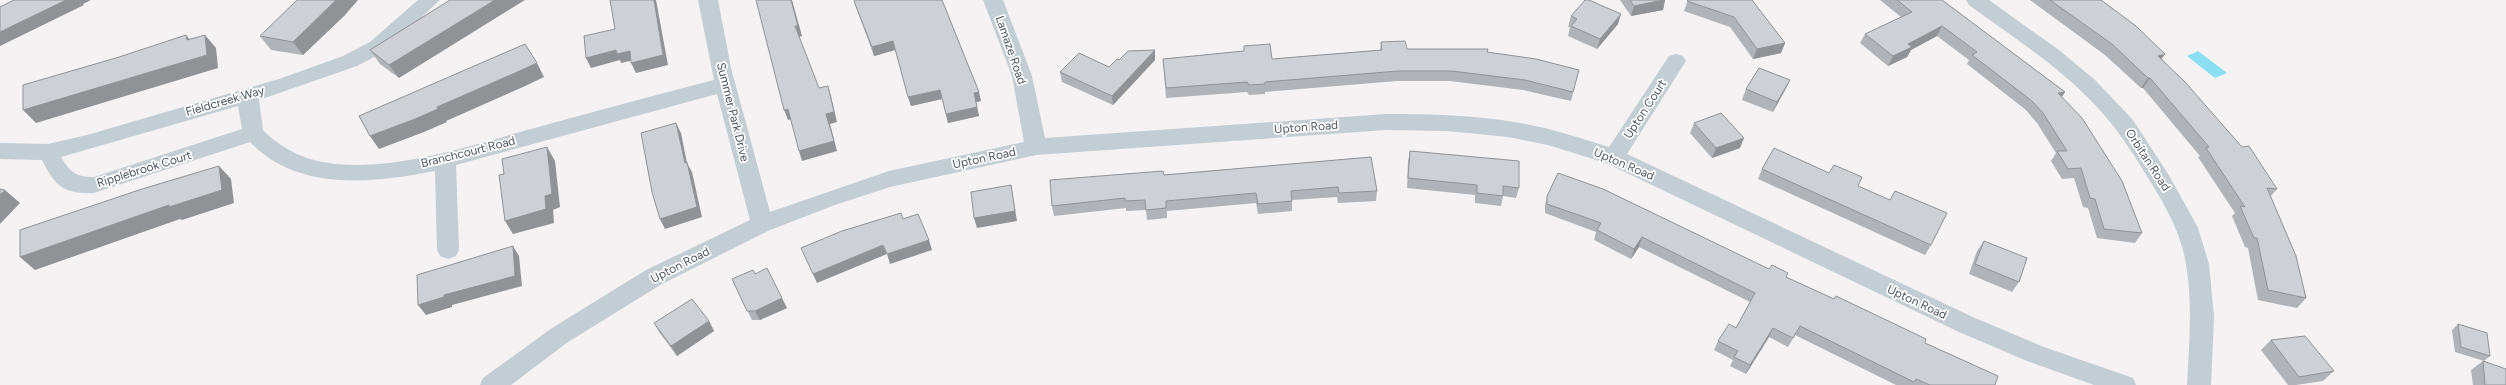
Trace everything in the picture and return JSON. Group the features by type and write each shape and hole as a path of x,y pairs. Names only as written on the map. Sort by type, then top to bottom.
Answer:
{"street":[{"name":"Fieldcreek Way","path":"0,151 48,152 87,143 248,95 350,61 377,47 430,0"},
{"name":"Summer Park Drive","path":"708,0 726,84 762,224"},
{"name":"Lamaze Road","path":"993,0 1022,76 1036,147"},
{"name":"Orbitan Road","path":"1976,0 2078,76 2120,118 2170,194 2181,214 2194,246 2200,279 2202,326 2199,385"},
{"name":"Upton Court","path":"1614,157 1676,61"},
{"name":"Branchcourt Road","path":"254,133 280,156 323,171 381,172 445,159 726,84"},
{"path":"248,95 250,122 254,133"},
{"name":"Upton Road","path":"492,385 560,335 654,277 762,224 827,199 889,179 1036,147 1386,122 1432,122 1526,132 1614,157 1967,325 2036,354 2124,385"},
{"name":"Ripplebrook Court","path":"48,152 62,177 76,186 94,185 254,133"},
{"path":"445,159 448,250"}],"water":[{"path":"2198,51 2227,73 2215,78 2187,56"}],"building":[{"path":"14,0 66,0 0,32 0,7"},
{"path":"297,0 336,0 293,42 260,36"},
{"path":"450,0 495,0 389,65 370,50"},
{"path":"610,0 654,0 663,55 631,63 630,51 617,54 616,50 586,58 584,36 615,29"},
{"path":"756,0 791,0 798,26 795,26 819,88 828,86 834,112 826,114 834,141 799,151 788,109 784,110"},
{"path":"942,0 979,92 974,93 977,107 946,114 940,90 908,97 893,41 872,47 854,1"},
{"path":"1585,0 1589,0 1621,14 1600,39 1571,26 1577,19 1571,16"},
{"path":"1630,0 1663,0 1634,6"},
{"path":"1752,0 1785,43 1757,49 1734,17 1687,1"},
{"path":"1897,0 1942,0 2065,92 2058,93 2082,118 2122,181 2142,233 2104,229 2095,199 2090,198 2081,168 2068,169 2057,151 2067,151 2043,113 2032,101 1972,55 1977,52 1942,26 1908,44 1912,47 1893,56 1865,34 1912,12"},
{"path":"2050,0 2101,0 2136,26 2165,54 2158,56 2185,82 2242,147 2249,146 2277,189 2267,188 2296,256 2306,298 2268,290 2257,238 2254,238 2240,206 2245,207 2206,148 2209,147 2150,78 2148,78 2112,44"},
{"path":"186,35 187,40 205,35 207,55 23,110 23,85 116,58"},
{"path":"1405,41 1407,49 1488,49 1487,52 1536,59 1579,70 1573,92 1525,80 1452,71 1398,71 1265,82 1265,84 1249,85 1247,82 1166,88 1163,59 1244,51 1244,46 1270,44 1272,59 1382,50 1381,42"},
{"path":"525,44 537,63 437,107 438,109 415,119 370,136 359,116"},
{"path":"1155,50 1112,96 1060,72 1079,53 1109,67 1128,51"},
{"path":"1759,68 1790,80 1777,102 1746,89"},
{"path":"1721,113 1744,138 1716,148 1694,123"},
{"path":"676,123 685,163 687,162 697,207 660,219 652,192 641,133"},
{"path":"547,147 552,194 545,196 546,209 505,221 499,175 504,174 502,159"},
{"path":"1774,148 1829,173 1834,165 1862,177 1858,186 1890,200 1895,191 1947,213 1931,245 1762,169"},
{"path":"1410,151 1519,161 1519,188 1503,186 1503,196 1477,193 1477,185 1408,178"},
{"path":"1371,157 1377,191 1339,193 1338,187 1291,191 1292,201 1258,204 1256,193 1166,201 1166,208 1146,210 1145,200 1125,201 1125,198 1052,206 1050,180 1163,171 1164,175"},
{"path":"219,166 222,190 169,207 169,205 20,257 20,230 142,189"},
{"path":"1558,173 1603,189 1769,269 1772,265 1788,273 1786,277 1834,299 1836,296 1926,339 1925,343 1998,376 1995,385 1930,385 1916,379 1914,382 1800,326 1793,338 1773,328 1750,365 1734,357 1738,351 1718,341 1729,324 1736,328 1755,293 1642,237 1634,249 1597,230 1601,223 1547,204 1547,196"},
{"path":"1011,185 1015,211 974,218 971,192"},
{"path":"0,189 5,190 0,195"},
{"path":"901,213 903,219 918,214 929,240 887,254 883,245 813,274 801,248 842,231"},
{"path":"1984,241 2027,258 2019,282 1975,264"},
{"path":"513,246 515,276 444,295 444,297 418,305 417,275"},
{"path":"767,268 782,298 755,311 747,311 732,279 753,270 755,274"},
{"path":"692,299 709,321 671,346 654,323"},
{"path":"2458,324 2487,333 2490,356 2461,347"},
{"path":"2305,336 2334,371 2299,377 2271,340"},
{"path":"2483,361 2506,369 2506,385 2485,385"}]}
